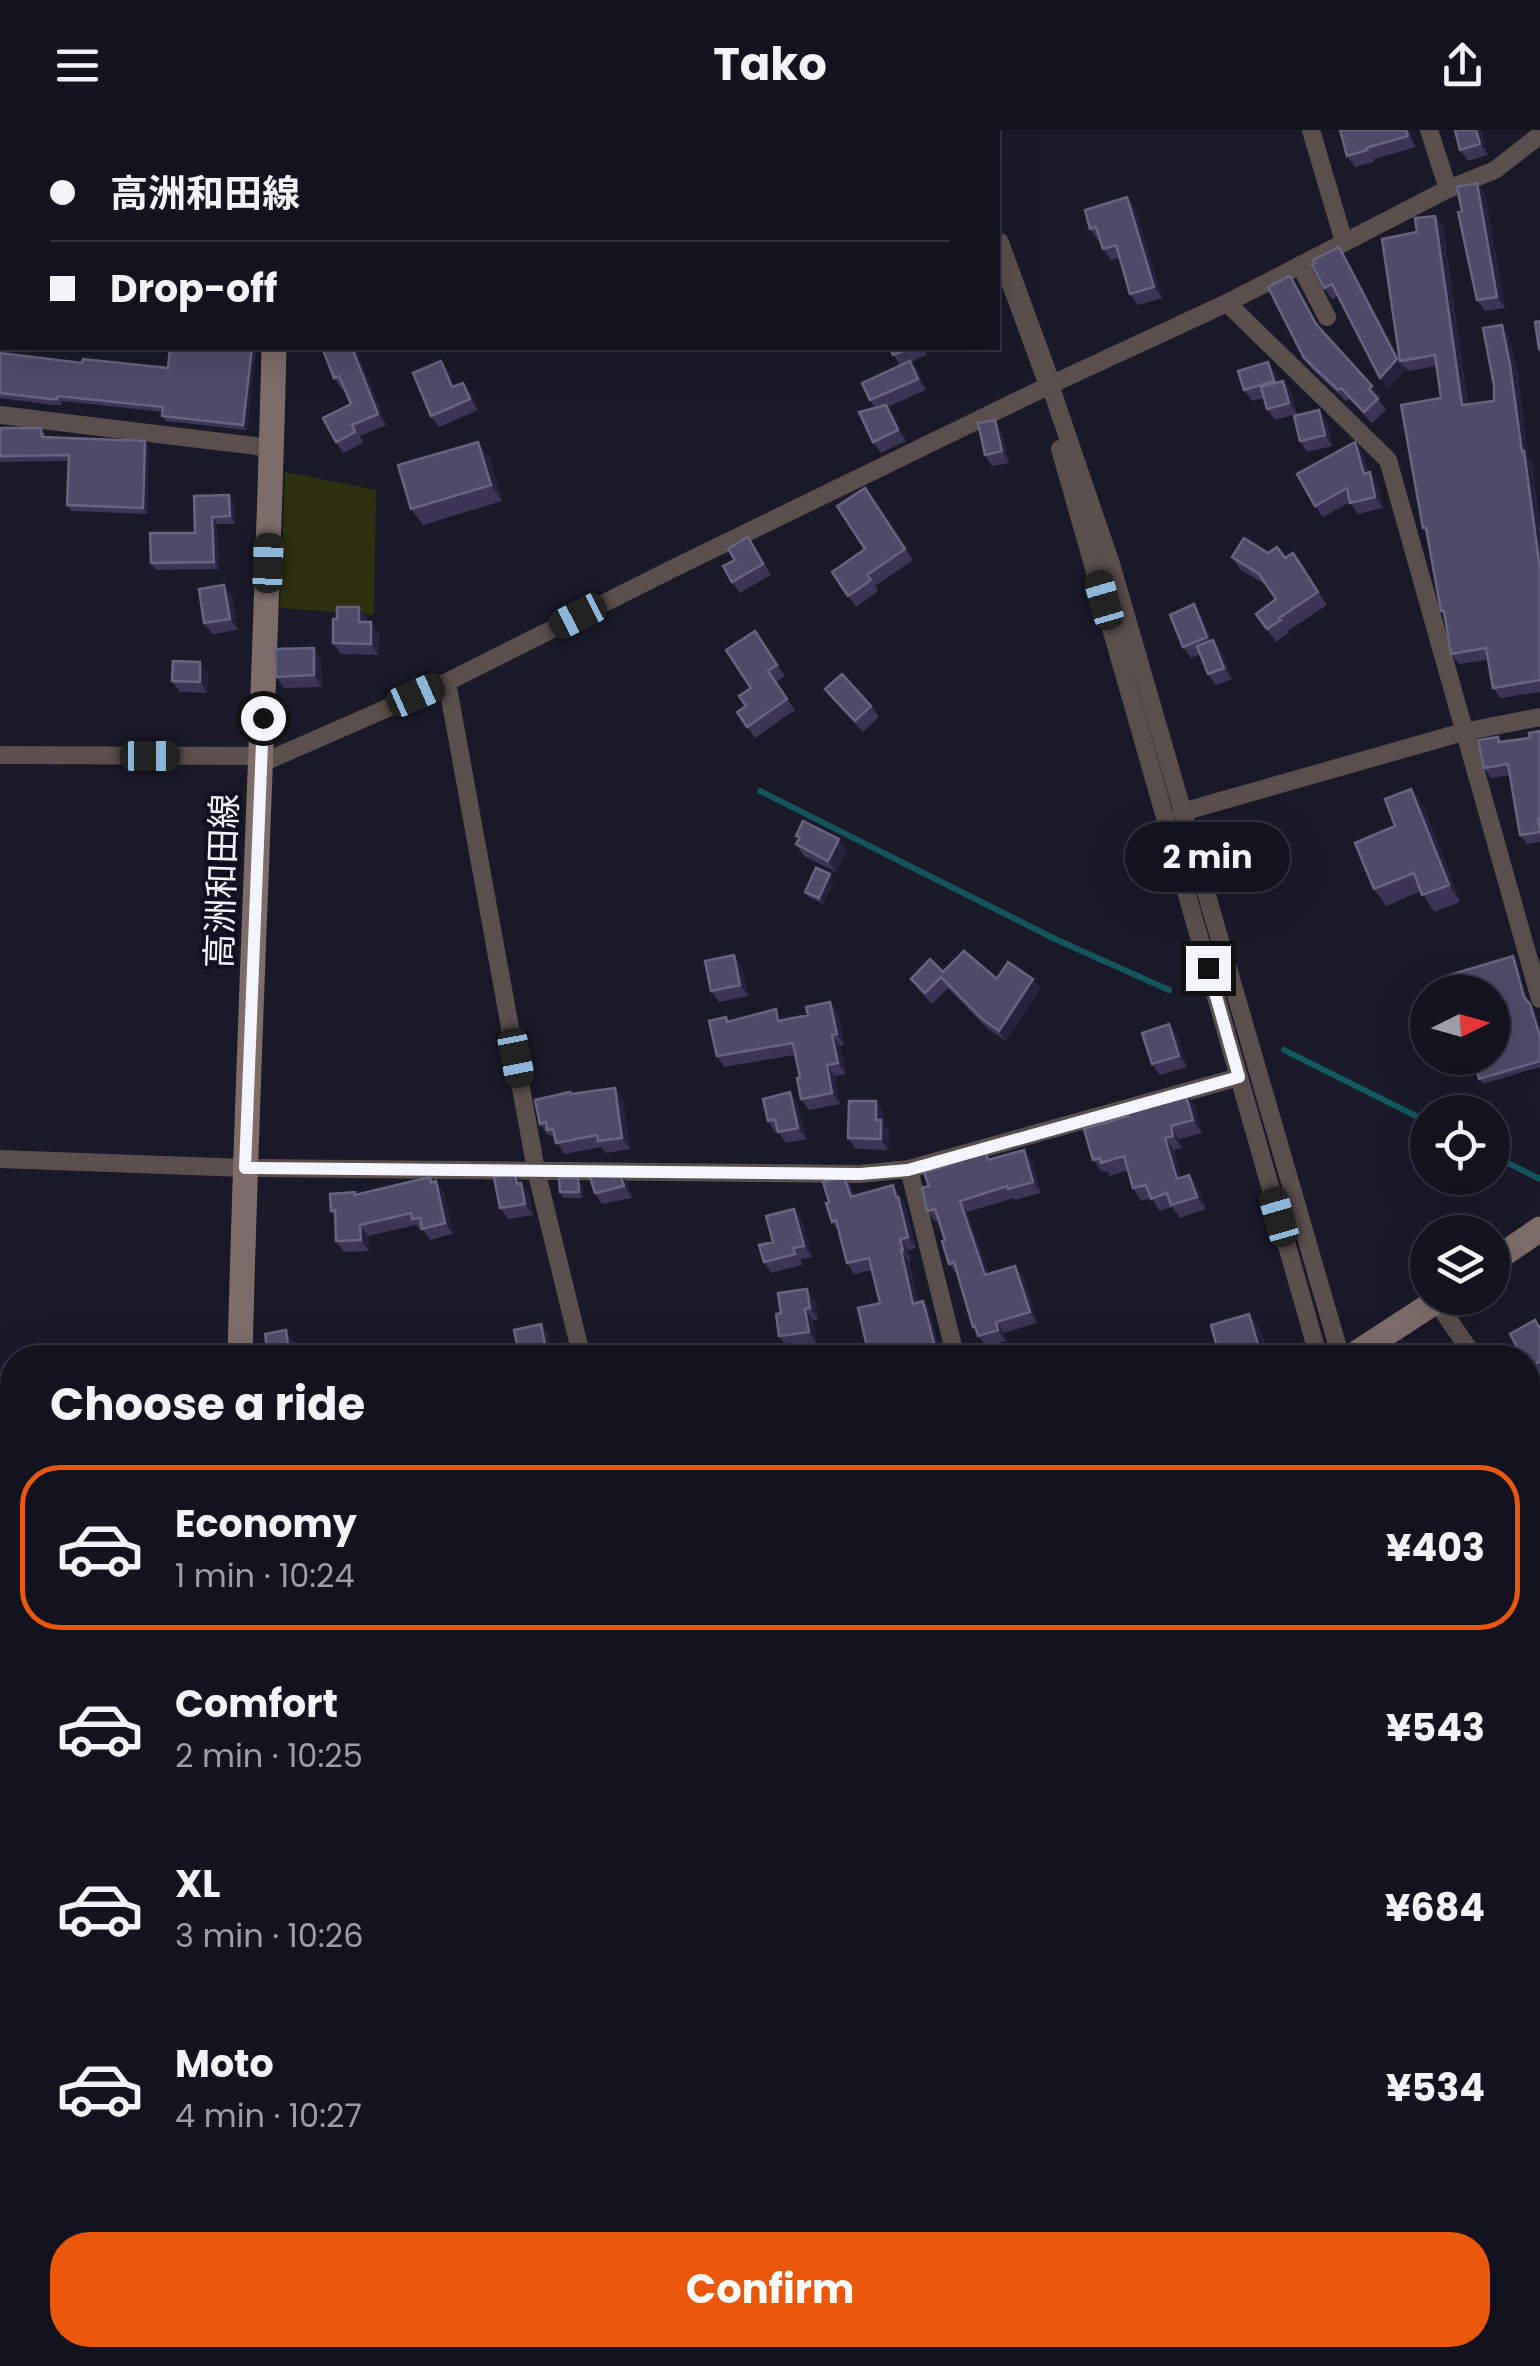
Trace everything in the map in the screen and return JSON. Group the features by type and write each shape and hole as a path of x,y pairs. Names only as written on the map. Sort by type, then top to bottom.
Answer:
{"main road":[{"name":"高洲和田線","path":"240,1345 274,350"},
{"path":"1510,1250 1540,1230"},
{"path":"1369,1345 1415,1315"}],"street":[{"path":"1311,130 1344,242"},
{"path":"1429,130 1448,189"},
{"path":"0,754 262,760 448,682 1050,385 1228,303 1448,189 1495,170 1540,135"},
{"path":"1000,248 1111,564 1337,1345"},
{"path":"1300,266 1327,317"},
{"path":"1228,303 1388,460 1540,999"},
{"path":"1050,385 1050,412 1315,1345"},
{"path":"0,415 272,448"},
{"path":"448,682 536,1170 579,1345"},
{"path":"1182,812 1463,732 1540,718"},
{"path":"0,1159 245,1168 860,1174 908,1170 1239,1077"},
{"path":"908,1170 953,1345"},
{"path":"1449,1315 1467,1345"}],"green space":[{"path":"285,472 376,490 374,615 280,608"}],"building":[{"path":"1340,130 1406,130 1408,136 1347,156"},
{"path":"1455,130 1476,130 1480,144 1460,150"},
{"path":"1477,183 1497,297 1477,300 1458,212 1462,211 1457,187"},
{"path":"1127,197 1154,287 1130,294 1116,245 1103,249 1096,227 1090,229 1085,210"},
{"path":"1435,216 1462,405 1494,401 1483,328 1502,325 1540,569 1540,680 1493,688 1486,648 1451,654 1441,611 1401,405 1441,398 1435,355 1400,361 1382,239 1417,232 1415,218"},
{"path":"1339,247 1397,359 1380,378 1332,284 1324,288 1312,265 1313,260"},
{"path":"1290,276 1316,324 1372,386 1369,389 1378,399 1364,412 1304,358 1268,287"},
{"path":"1540,321 1540,349 1539,349 1535,322"},
{"path":"170,350 252,350 243,425 162,416 163,407 0,393 0,353 168,368"},
{"path":"323,350 353,350 378,414 352,425 355,432 336,442 323,418 351,404 339,376 334,378"},
{"path":"441,361 452,387 463,383 470,399 431,416 413,373"},
{"path":"910,361 918,379 870,400 862,383"},
{"path":"1268,362 1274,381 1244,390 1238,371"},
{"path":"1283,381 1289,403 1267,409 1261,387"},
{"path":"886,405 898,430 873,442 859,412"},
{"path":"1319,410 1325,435 1300,441 1294,416"},
{"path":"995,420 1002,451 985,455 978,423"},
{"path":"0,428 41,428 42,437 145,441 143,508 67,505 69,455 0,456"},
{"path":"478,442 491,485 411,509 398,465"},
{"path":"1355,442 1364,474 1370,472 1375,497 1350,503 1347,488 1315,506 1297,474"},
{"path":"865,488 905,549 867,575 871,580 848,596 832,572 865,549 837,506"},
{"path":"229,495 230,516 212,517 214,562 151,563 150,533 195,533 194,496"},
{"path":"748,537 763,564 732,582 723,566 735,560 728,549"},
{"path":"1244,538 1268,553 1277,547 1285,558 1293,553 1318,592 1267,629 1256,614 1276,599 1259,574 1232,557"},
{"path":"224,585 230,619 204,623 199,589"},
{"path":"1194,604 1207,637 1183,647 1170,615"},
{"path":"337,607 359,607 359,622 371,622 371,644 333,643"},
{"path":"755,631 777,665 768,671 787,699 747,727 737,712 746,706 739,696 751,688 726,650"},
{"path":"1213,640 1224,668 1208,674 1197,646"},
{"path":"314,648 314,675 276,677 275,649"},
{"path":"173,661 200,662 200,682 172,681"},
{"path":"842,674 871,706 855,721 825,689"},
{"path":"1540,731 1540,832 1520,835 1508,764 1484,768 1478,740 1530,738 1529,733"},
{"path":"1411,789 1449,885 1422,895 1414,873 1374,889 1355,843 1395,826 1385,799"},
{"path":"803,821 839,839 828,861 796,844"},
{"path":"816,868 830,874 819,898 805,892"},
{"path":"964,951 997,979 1008,962 1033,979 999,1031 941,977 925,993 911,979 930,959 943,972"},
{"path":"734,955 740,985 711,991 705,961"},
{"path":"1513,956 1540,1037 1540,1061 1510,1070 1510,975 1449,975"},
{"path":"830,1002 838,1063 827,1065 832,1093 801,1099 793,1043 717,1056 709,1021 726,1017 727,1022 776,1009 778,1021 808,1015 806,1007"},
{"path":"1169,1024 1179,1056 1152,1064 1142,1033"},
{"path":"615,1088 622,1138 598,1141 597,1135 556,1143 553,1129 547,1130 546,1122 540,1124 535,1100"},
{"path":"790,1092 798,1128 778,1132 775,1119 768,1121 763,1099"},
{"path":"1185,1092 1193,1120 1171,1126 1173,1136 1165,1138 1177,1179 1189,1175 1197,1197 1171,1205 1167,1193 1151,1199 1146,1185 1133,1188 1124,1156 1101,1163 1100,1158 1093,1160 1084,1129 1128,1116 1126,1107"},
{"path":"849,1101 876,1101 881,1139 848,1138"},
{"path":"1024,1150 1033,1182 960,1201 985,1275 1015,1266 1030,1312 996,1322 998,1330 978,1336 954,1262 949,1264 935,1209 927,1211 922,1188 929,1186 924,1173 985,1152 988,1160"},
{"path":"515,1173 525,1204 500,1208 494,1177"},
{"path":"620,1173 624,1186 595,1193 589,1174"},
{"path":"844,1176 851,1197 893,1185 908,1237 900,1239 913,1304 923,1301 935,1345 867,1345 858,1308 880,1303 869,1258 847,1263 836,1220 832,1222 826,1203 829,1202 823,1182"},
{"path":"430,1177 431,1183 436,1181 445,1223 422,1229 420,1218 412,1219 411,1213 360,1225 361,1240 336,1241 330,1194 355,1195"},
{"path":"559,1178 578,1178 579,1192 560,1192"},
{"path":"794,1209 804,1246 793,1248 795,1254 764,1262 759,1245 773,1242 766,1216"},
{"path":"807,1289 809,1332 779,1336 778,1293"},
{"path":"1249,1314 1258,1345 1216,1345 1211,1325"},
{"path":"1535,1320 1540,1329 1540,1345 1516,1345 1510,1334"},
{"path":"541,1324 545,1345 517,1345 514,1330"},
{"path":"286,1330 288,1345 267,1345 265,1334"}],"waterway":[{"path":"760,791 1055,939 1169,990"},
{"path":"1284,1050 1410,1113"},
{"path":"1510,1164 1540,1179"}],"route":[{"path":"263,718 245,1168 860,1174 908,1170 1239,1077 1208,968"}]}
